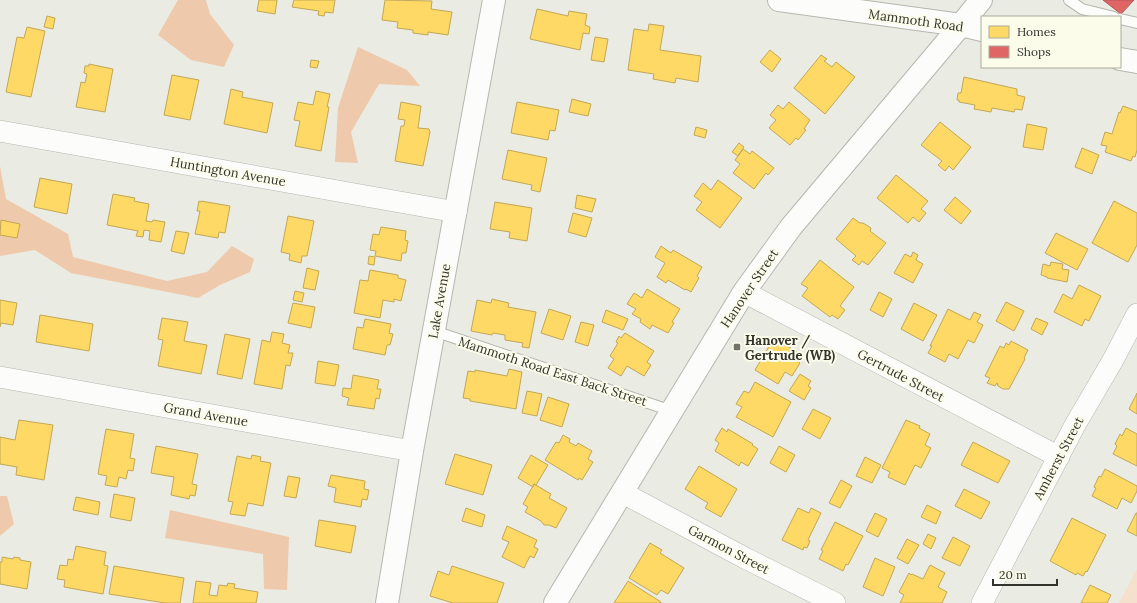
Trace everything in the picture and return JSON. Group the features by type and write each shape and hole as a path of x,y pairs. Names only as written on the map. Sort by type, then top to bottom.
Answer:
{"main road":[{"name":"Lake Avenue","path":"388,603 412,451 494,0"},
{"name":"Mammoth Road","path":"779,0 961,25 981,30"},
{"name":"Hanover Street","path":"555,603 744,292 800,216 982,0"},
{"path":"1121,59 1137,62"}],"street":[{"name":"Huntington Avenue","path":"0,131 456,212"},
{"name":"Gertrude Street","path":"744,292 1059,457"},
{"name":"Amherst Street","path":"982,603 1075,425 1113,360 1137,314"},
{"name":"Grand Avenue","path":"0,377 412,451"},
{"name":"Garmon Street","path":"623,493 745,558 835,603"}],"lane":[{"path":"1069,0 1082,9 1110,16"},
{"path":"1121,19 1137,23"},
{"name":"Mammoth Road East Back Street","path":"434,332 672,411"}],"shaded area":[{"path":"178,0 206,0 210,14 234,45 224,67 191,60 158,35"},
{"path":"358,47 407,70 420,86 379,84 351,132 358,163 335,162 338,108"},
{"path":"0,166 6,199 68,234 73,257 167,281 207,272 232,246 254,259 250,272 220,285 198,298 71,273 35,250 0,256"},
{"path":"0,496 7,496 14,524 0,536"},
{"path":"170,510 289,537 287,590 264,589 263,554 165,538"},
{"path":"1137,569 1137,603 1119,603"}],"building: Homes":[{"path":"259,0 277,0 275,14 257,11"},
{"path":"294,0 335,0 333,13 325,12 324,16 318,15 319,11 292,7"},
{"path":"385,0 432,1 431,9 452,12 448,35 428,32 428,35 413,33 413,30 397,28 398,22 382,20"},
{"path":"537,9 568,16 569,11 587,14 585,25 590,27 589,34 583,33 580,50 530,39"},
{"path":"47,16 55,18 53,29 44,27"},
{"path":"649,24 664,26 660,50 701,56 698,82 676,78 675,83 653,79 654,74 628,70 634,29 648,31"},
{"path":"27,27 45,31 31,97 6,92 17,37 24,38"},
{"path":"595,37 608,39 604,62 591,60"},
{"path":"770,50 781,59 772,72 760,62"},
{"path":"821,55 827,59 824,61 832,67 836,62 855,77 825,114 794,88"},
{"path":"311,60 319,61 317,68 310,67"},
{"path":"89,64 113,69 105,112 76,107 81,82 85,83 87,74 84,73 85,66 89,66"},
{"path":"172,75 199,80 190,120 164,115"},
{"path":"964,77 1017,89 1017,95 1025,97 1022,110 1015,109 1014,112 992,108 991,112 974,109 975,105 959,102 959,100 957,100 958,93 961,93"},
{"path":"231,89 243,92 242,97 273,103 267,133 224,124"},
{"path":"316,91 330,94 321,151 295,146 300,121 294,120 298,102 313,105"},
{"path":"572,99 591,104 588,116 569,112"},
{"path":"401,102 421,106 418,128 429,129 430,132 423,166 395,161 401,126 404,126 405,120 398,119"},
{"path":"517,102 559,110 555,131 550,130 548,140 511,133"},
{"path":"789,102 810,120 804,129 806,130 798,140 796,138 790,145 769,128 776,120 770,115 778,105 783,109"},
{"path":"1123,106 1137,111 1137,150 1135,157 1133,156 1131,161 1105,152 1107,146 1101,145 1105,132 1112,134 1119,112 1120,113"},
{"path":"940,122 971,147 953,170 949,166 945,171 938,165 942,161 921,145"},
{"path":"1027,124 1047,128 1043,150 1023,147"},
{"path":"696,127 707,130 705,138 694,135"},
{"path":"739,143 744,147 738,156 732,152"},
{"path":"1082,148 1099,155 1092,174 1075,167"},
{"path":"743,149 750,154 752,151 774,168 768,175 766,173 754,189 733,173 740,164 735,160"},
{"path":"508,150 547,158 540,192 531,190 532,185 502,179"},
{"path":"896,175 928,201 921,209 926,213 919,222 913,217 908,223 877,198"},
{"path":"40,178 72,184 67,214 34,207"},
{"path":"718,180 742,198 720,228 696,210 702,202 694,196 703,183 711,190"},
{"path":"113,194 135,198 134,201 149,204 146,221 152,222 153,220 165,222 161,242 149,240 150,231 144,230 143,237 136,236 138,231 107,225"},
{"path":"577,195 596,199 592,212 575,208"},
{"path":"955,197 971,211 961,224 944,210"},
{"path":"199,201 230,206 225,233 219,232 218,238 195,234 200,211 197,211"},
{"path":"1114,201 1137,213 1137,245 1128,262 1092,243"},
{"path":"495,202 532,208 527,241 509,238 510,232 490,229"},
{"path":"573,213 592,218 586,237 568,232"},
{"path":"288,216 314,221 307,256 302,256 301,263 289,260 290,254 281,252"},
{"path":"853,218 871,228 870,231 886,243 868,265 862,261 859,265 852,260 856,256 836,239"},
{"path":"1,220 20,224 17,238 0,235"},
{"path":"381,227 406,231 405,240 408,241 406,253 402,253 401,261 375,256 376,251 370,250 373,234 379,235"},
{"path":"176,231 189,233 184,254 171,251"},
{"path":"1056,233 1088,249 1077,270 1045,253"},
{"path":"661,246 671,253 673,250 702,267 697,276 699,278 691,292 668,280 666,283 657,277 665,263 655,257"},
{"path":"913,252 918,255 916,260 923,264 913,283 894,273 905,254 911,257"},
{"path":"369,256 375,257 374,265 368,264"},
{"path":"820,260 854,287 840,306 845,310 838,319 832,315 830,317 802,296 808,288 801,284"},
{"path":"1051,262 1063,264 1062,269 1069,270 1067,282 1047,278 1041,275 1043,264 1050,266"},
{"path":"307,268 319,271 315,290 303,288"},
{"path":"370,270 398,275 398,278 406,280 401,301 394,299 394,302 383,300 380,318 354,313 360,280 368,281"},
{"path":"1079,285 1101,296 1089,321 1085,319 1082,326 1054,312 1063,294 1072,299"},
{"path":"647,289 680,309 672,322 674,323 668,333 652,325 650,329 640,322 641,319 632,314 636,309 627,304 634,293 642,298"},
{"path":"295,291 304,293 302,302 293,300"},
{"path":"879,292 892,299 883,317 870,310"},
{"path":"492,299 509,303 508,307 536,312 529,348 522,347 523,343 505,340 505,335 493,333 492,335 471,331 477,300 491,303"},
{"path":"0,300 17,303 13,325 1,323 0,327"},
{"path":"1006,302 1024,311 1014,331 996,321"},
{"path":"293,303 315,307 311,328 288,323"},
{"path":"914,303 937,315 923,341 901,329"},
{"path":"549,309 571,316 563,340 541,333"},
{"path":"948,309 970,320 974,312 981,315 977,322 983,325 974,343 968,340 958,359 949,354 945,362 928,353"},
{"path":"606,310 628,319 623,330 602,322"},
{"path":"40,315 93,324 89,351 36,342"},
{"path":"162,318 188,322 184,341 207,345 201,374 158,366 163,340 158,339"},
{"path":"1036,318 1048,323 1042,335 1031,329"},
{"path":"365,319 391,324 389,333 393,334 390,345 387,345 385,355 353,349 357,327 363,328"},
{"path":"581,322 594,325 588,346 575,342"},
{"path":"272,332 284,334 282,343 290,345 288,353 293,353 290,366 286,365 282,389 254,384 262,340 270,342"},
{"path":"625,333 654,351 647,362 651,365 644,376 627,366 621,376 608,368 614,359 610,356 618,343 616,342 619,336 621,338"},
{"path":"225,334 250,339 242,379 217,374"},
{"path":"774,338 797,352 794,358 800,363 792,376 785,372 778,384 755,370"},
{"path":"1011,341 1028,350 1024,358 1025,359 1009,389 1003,389 998,386 997,383 995,386 987,383 990,378 985,376 1000,346 1004,348 1006,343 1009,345"},
{"path":"318,361 339,365 335,386 315,383"},
{"path":"509,369 522,372 516,409 470,401 470,399 463,398 468,371 475,372 475,370 507,376"},
{"path":"800,374 811,381 808,386 811,388 804,400 789,391"},
{"path":"353,375 379,380 377,389 381,389 379,399 376,398 374,409 347,405 349,398 342,396 343,388 351,389"},
{"path":"755,382 791,402 773,437 736,417 742,407 736,404 744,391 749,393"},
{"path":"527,391 542,394 537,416 522,413"},
{"path":"1137,393 1137,414 1129,409"},
{"path":"548,397 569,404 562,427 540,420"},
{"path":"813,409 831,418 820,439 802,429"},
{"path":"19,420 53,425 44,480 16,475 17,467 0,464 0,437 15,440"},
{"path":"906,420 920,426 919,428 930,434 925,445 931,448 921,468 915,465 905,485 888,477 890,472 882,468"},
{"path":"722,428 727,432 728,429 753,444 752,445 758,449 748,466 741,462 739,466 715,451 719,443 715,440"},
{"path":"1126,428 1137,434 1137,466 1113,454 1117,446 1115,444 1120,434 1122,436"},
{"path":"106,429 134,434 130,458 135,459 133,471 128,470 126,479 119,477 117,487 105,485 107,476 98,474"},
{"path":"563,435 570,439 569,442 576,446 578,443 592,451 588,459 593,462 582,480 579,478 578,480 545,460 556,442 559,443"},
{"path":"973,442 1010,461 998,483 961,465"},
{"path":"156,446 198,454 192,484 197,485 195,496 190,495 189,499 171,495 174,477 151,473"},
{"path":"779,446 795,455 786,472 770,463"},
{"path":"455,454 492,465 483,495 445,484"},
{"path":"252,455 261,457 260,461 271,463 263,506 248,503 245,516 230,514 233,502 228,501 237,456 251,459"},
{"path":"531,455 548,465 536,485 534,484 533,487 518,478"},
{"path":"865,457 881,465 872,483 856,476"},
{"path":"699,466 737,489 721,517 705,508 708,503 685,489"},
{"path":"1105,469 1137,486 1137,491 1131,503 1122,498 1117,509 1092,496 1099,476 1101,477"},
{"path":"331,475 365,481 364,489 369,490 367,500 362,499 361,507 334,502 336,488 328,486"},
{"path":"288,476 300,478 296,498 284,496"},
{"path":"841,480 852,486 840,508 829,503"},
{"path":"534,484 551,494 549,498 567,508 556,528 549,525 544,525 541,521 525,512 528,507 523,504"},
{"path":"964,489 990,502 981,519 955,506"},
{"path":"114,494 135,498 131,521 110,517"},
{"path":"76,497 100,502 98,515 73,510"},
{"path":"927,505 941,512 936,524 921,517"},
{"path":"466,508 485,515 482,527 462,521"},
{"path":"798,508 809,513 811,508 821,513 808,540 810,541 807,548 804,547 803,550 782,540"},
{"path":"875,513 887,519 878,537 866,531"},
{"path":"1137,513 1137,536 1127,531"},
{"path":"1072,518 1106,535 1087,572 1086,571 1083,576 1077,573 1076,575 1050,561"},
{"path":"319,520 356,526 351,553 315,546"},
{"path":"835,522 863,536 848,565 846,564 843,571 819,559 823,551 821,550"},
{"path":"507,526 537,540 534,547 538,549 534,558 530,556 524,568 502,557 509,542 502,539"},
{"path":"928,534 936,538 931,549 923,544"},
{"path":"953,537 970,546 960,566 942,558"},
{"path":"907,539 919,545 908,564 897,558"},
{"path":"650,543 662,550 660,553 684,568 668,594 661,590 657,595 629,578"},
{"path":"76,546 106,552 104,565 108,566 103,594 64,587 65,580 57,579 60,565 67,566 68,559 73,560"},
{"path":"2,557 13,559 14,557 20,558 20,560 31,562 27,589 0,584 0,562 2,562"},
{"path":"875,558 895,567 883,596 863,587"},
{"path":"930,565 945,573 938,587 947,592 942,603 900,603 904,595 899,592 909,573 923,579"},
{"path":"114,566 184,578 180,603 165,603 109,594"},
{"path":"452,566 504,583 497,603 453,603 430,596 438,571 449,575"},
{"path":"196,581 211,583 209,595 217,596 219,585 227,586 228,583 235,584 234,588 258,592 256,603 193,603"},
{"path":"628,581 661,602 661,603 614,603"},
{"path":"1090,585 1111,595 1107,603 1081,603"}],"building: Shops":[{"path":"1103,0 1134,0 1121,14"}],"place":[{"name":"Hanover / Gertrude (WB)","path":"737,347"}]}
